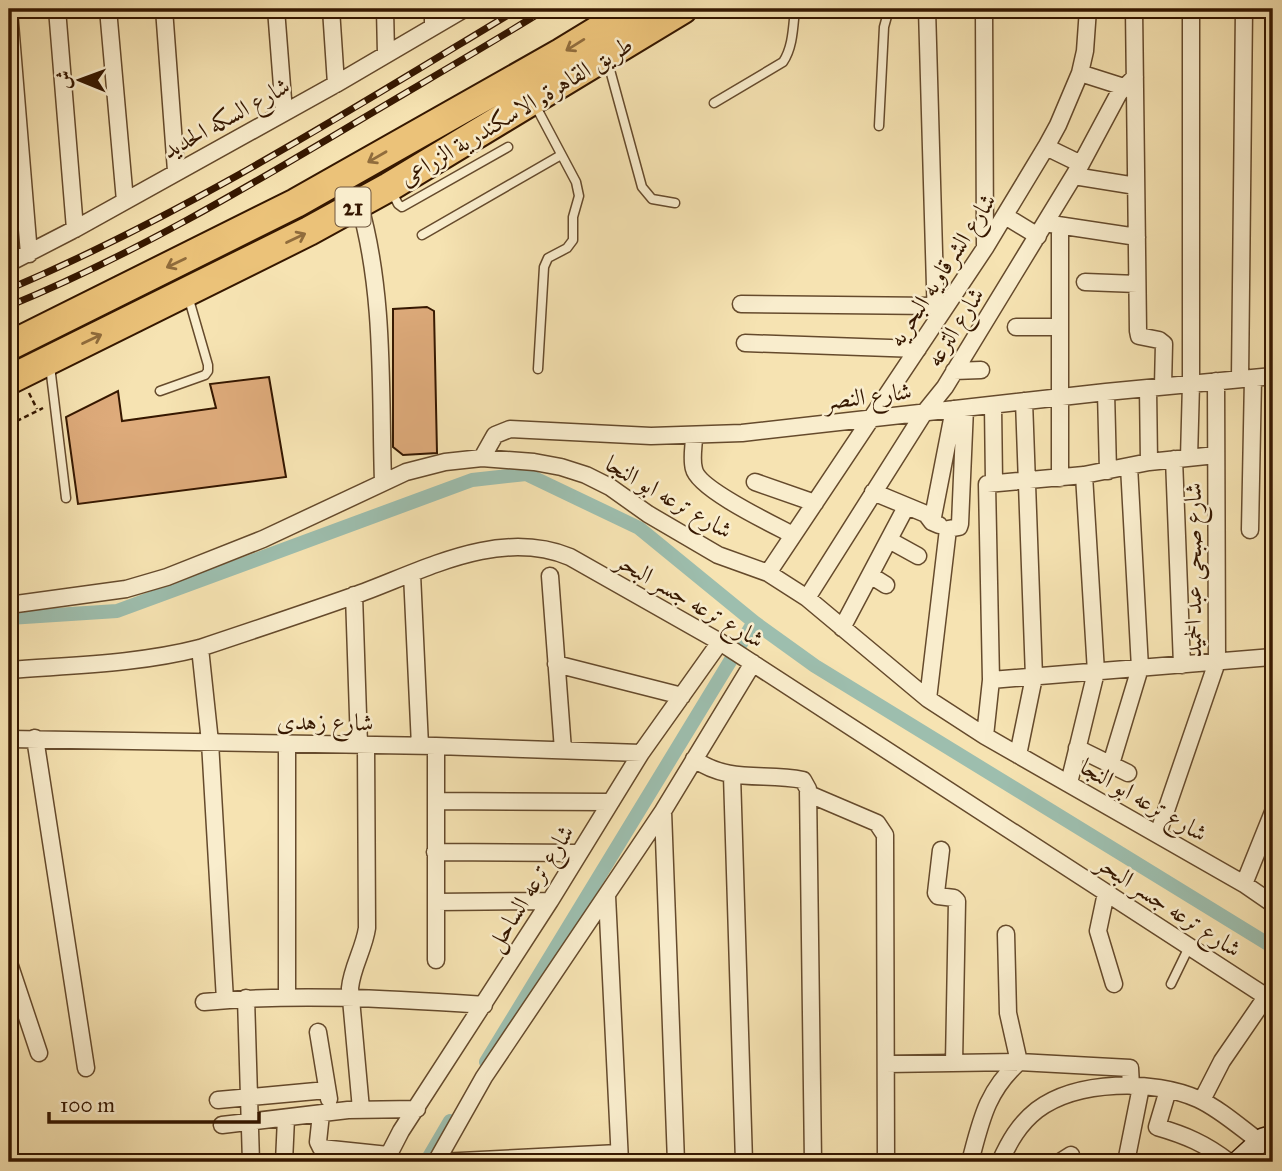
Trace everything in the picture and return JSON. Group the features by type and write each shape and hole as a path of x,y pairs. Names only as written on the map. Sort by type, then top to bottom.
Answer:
{"highway":[{"name":"طريق القاهرة, الاسكندرية الزراعى","path":"9,346 296,203 561,53 633,9"},
{"name":"طريق القاهرة, الاسكندرية الزراعى","path":"9,380 309,231 389,187 683,9"}],"main road":[{"path":"1238,1162 1266,1144"}],"street":[{"path":"58,9 75,229"},
{"path":"108,9 125,201"},
{"path":"164,9 176,171"},
{"path":"276,9 284,112"},
{"path":"331,9 337,84"},
{"path":"385,9 386,54"},
{"path":"433,9 433,27"},
{"name":"شارع السكه الحديد","path":"9,263 337,84 464,9"},
{"path":"741,304 936,314 928,9"},
{"path":"984,9 985,248"},
{"name":"شارع الشرقاويه البحريه","path":"768,573 918,349 936,314 985,248 1046,147 1080,72 1085,51 1088,9"},
{"path":"1134,9 1130,82 1136,186 1139,336 1159,340 1164,344 1156,387 1149,462"},
{"path":"1182,665 1181,458 1191,384 1191,9"},
{"path":"1244,9 1250,530"},
{"path":"9,11 29,254"},
{"path":"1080,72 1130,82"},
{"name":"شارع الترعه","path":"807,598 924,413 940,394 1048,228 1118,93 1130,82"},
{"path":"1046,147 1077,170 1136,186"},
{"path":"359,203 371,250 376,289 383,482"},
{"path":"1005,216 1048,228 1137,237"},
{"path":"1048,228 1059,327 1060,478"},
{"path":"1085,282 1137,284"},
{"path":"1016,327 1059,327"},
{"path":"745,344 918,349"},
{"path":"954,371 981,370"},
{"name":"شارع النصر","path":"482,458 495,435 510,429 694,436 1273,376"},
{"name":"شارع صبحى عبد الحميد","path":"1158,834 1217,662 1216,381"},
{"path":"1106,392 1108,471"},
{"path":"1018,755 1034,677 1024,401"},
{"path":"993,405 994,482"},
{"path":"928,699 940,525 939,487 960,409"},
{"path":"873,492 926,514 940,525 960,525 960,409"},
{"path":"694,436 693,465 696,474 729,501 793,535"},
{"path":"985,736 991,680 986,486 994,482 1060,478 1149,462 1216,455"},
{"name":"شارع ترعه ابو النجا","path":"9,606 126,589 167,577 263,539 406,472 445,462 482,458 534,462 586,475 610,487 697,544 718,555 768,573 807,598 928,699 985,736 1272,902"},
{"path":"1111,764 1140,668 1129,466"},
{"path":"1069,783 1096,672 1084,475"},
{"path":"755,482 814,503"},
{"path":"939,487 962,488"},
{"path":"842,628 906,507"},
{"path":"889,540 918,556"},
{"name":"شارع ترعه جسر البحر","path":"9,670 134,660 201,648 467,554 533,547 552,550 570,557 720,642 1270,999"},
{"path":"412,574 428,746 436,801 436,960"},
{"path":"870,575 886,585"},
{"path":"550,576 563,750"},
{"path":"354,595 363,745 367,928 362,953 353,972 351,997 361,1109"},
{"name":"شارع ترعه الساحل","path":"387,1158 641,753 720,642"},
{"path":"201,648 210,742 225,1000"},
{"path":"991,680 1273,657"},
{"path":"607,896 620,1158 438,1162 484,1077 663,811 753,663"},
{"path":"556,664 682,696"},
{"path":"34,738 86,1068"},
{"name":"شارع زهدى","path":"9,739 428,746 641,753"},
{"path":"287,744 287,996"},
{"path":"1077,748 1128,773"},
{"path":"694,759 709,769 732,775 803,780 809,794 813,1162"},
{"path":"732,775 744,1162"},
{"path":"809,794 877,823 883,830 886,1162"},
{"path":"436,801 611,802"},
{"path":"663,811 676,1162"},
{"path":"1244,884 1273,812"},
{"path":"941,850 937,895 957,901 954,1063"},
{"path":"435,852 579,853"},
{"path":"1106,892 1098,931 1114,984"},
{"path":"436,902 550,901"},
{"path":"1006,934 1008,1013 1018,1062"},
{"path":"9,963 39,1053"},
{"path":"204,1002 287,996 484,1005"},
{"path":"246,998 251,1162"},
{"path":"1202,1100 1222,1061 1270,999"},
{"path":"318,1032 327,1090 326,1113 318,1142 321,1148 387,1158"},
{"path":"886,1064 1018,1062 1130,1068 1136,1086 1127,1157 1129,1162"},
{"path":"970,1162 985,1107 993,1090 1018,1062"},
{"path":"1000,1162 1011,1138 1039,1109 1056,1099 1100,1087 1136,1086 1168,1090 1202,1100 1266,1144"},
{"path":"218,1100 327,1090"},
{"path":"1168,1090 1157,1127 1184,1134 1211,1148 1229,1162"},
{"path":"222,1125 361,1109 417,1108"},
{"path":"284,1162 286,1118"}],"lane":[{"path":"714,103 783,62 793,34 795,9"},
{"path":"879,126 884,27 889,9"},
{"path":"606,57 642,187 652,199 675,203"},
{"path":"533,101 576,182 579,196 573,217 572,243 552,255 544,267 538,369"},
{"path":"389,187 402,207 508,147"},
{"path":"422,235 561,155"},
{"path":"160,391 205,375 208,370 187,292"},
{"path":"49,360 66,498"},
{"path":"1171,984 1189,947"}],"path":[{"path":"9,425 54,403"}],"building":[{"path":"427,307 434,311 437,453 403,455 393,447 393,309"},
{"path":"269,377 286,477 78,504 66,417 118,391 122,421 216,408 210,384"}],"waterway":[{"path":"9,618 117,611 472,480 526,474 639,528 754,622 815,666 1273,947"},
{"path":"486,1062 754,622"},
{"path":"426,1162 450,1121"}],"railway":[{"path":"9,289 141,227 205,193 518,9"},
{"path":"9,306 188,220 546,9"}]}
